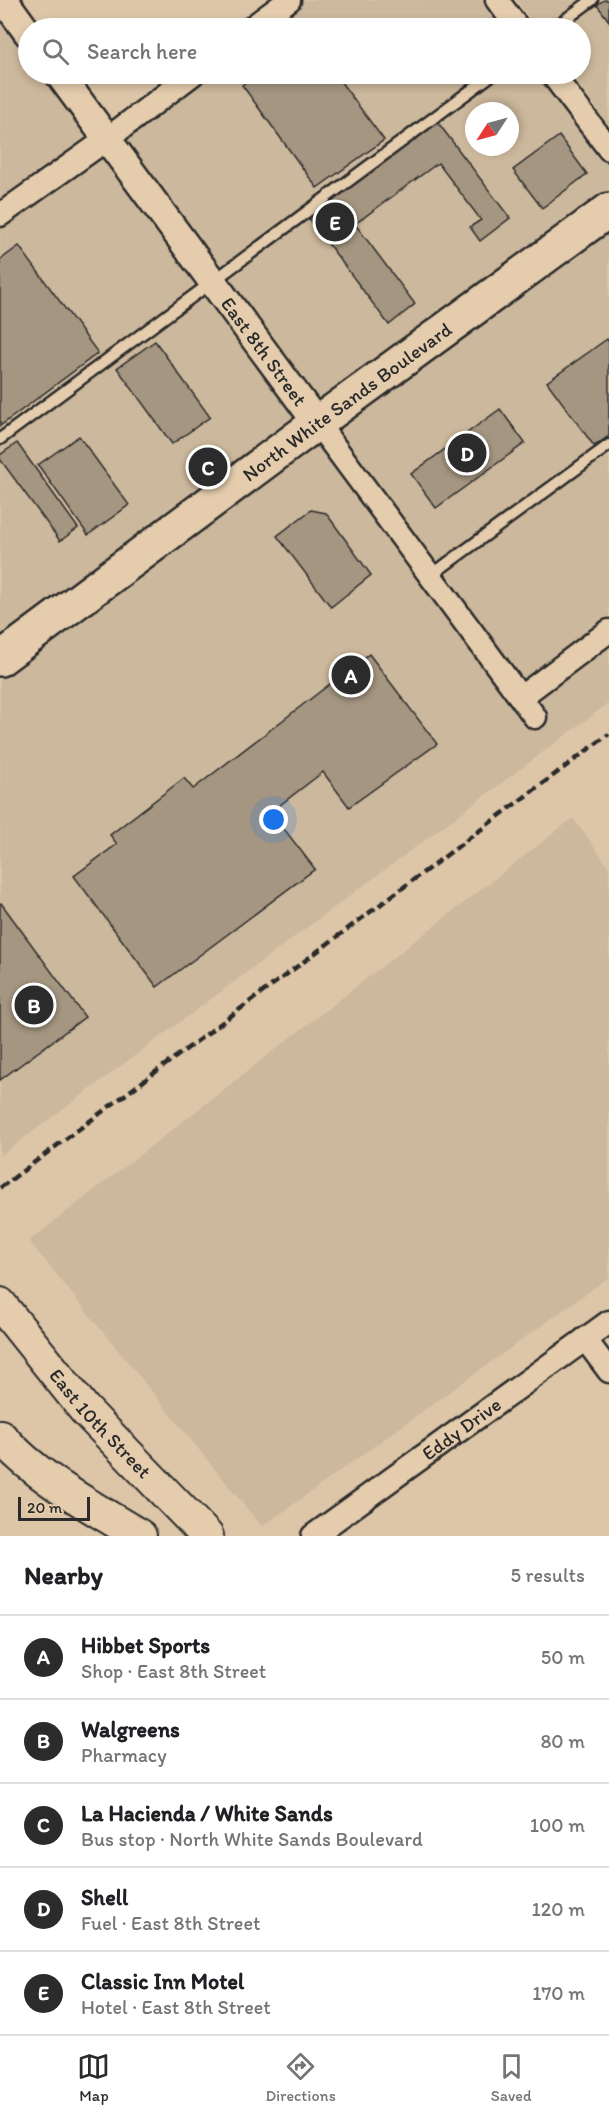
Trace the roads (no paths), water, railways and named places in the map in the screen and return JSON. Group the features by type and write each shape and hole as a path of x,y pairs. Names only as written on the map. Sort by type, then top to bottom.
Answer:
{"main road":[{"name":"North White Sands Boulevard","path":"0,659 317,423 609,210"},
{"name":"East 10th Street","path":"0,1304 85,1410 207,1536"},
{"path":"0,1436 12,1450 52,1481 140,1536"}],"street":[{"path":"4,0 18,19"},
{"path":"265,18 289,0"},
{"path":"497,0 510,18"},
{"name":"East 8th Street","path":"66,84 535,717"},
{"path":"0,215 180,84"},
{"path":"560,84 609,149"},
{"path":"521,697 609,631"},
{"name":"Eddy Drive","path":"313,1536 609,1322"},
{"path":"585,1339 609,1371"}],"lane":[{"path":"568,18 592,0"},
{"path":"0,439 479,84"},
{"path":"430,576 609,445"}],"railway":[{"path":"0,1188 609,734"}],"place":[{"name":"Classic Inn Motel","path":"335,222"},
{"name":"Shell","path":"467,453"},
{"name":"La Hacienda / White Sands","path":"208,467"},
{"name":"Hibbet Sports","path":"351,675"},
{"name":"Walgreens","path":"34,1005"}]}
